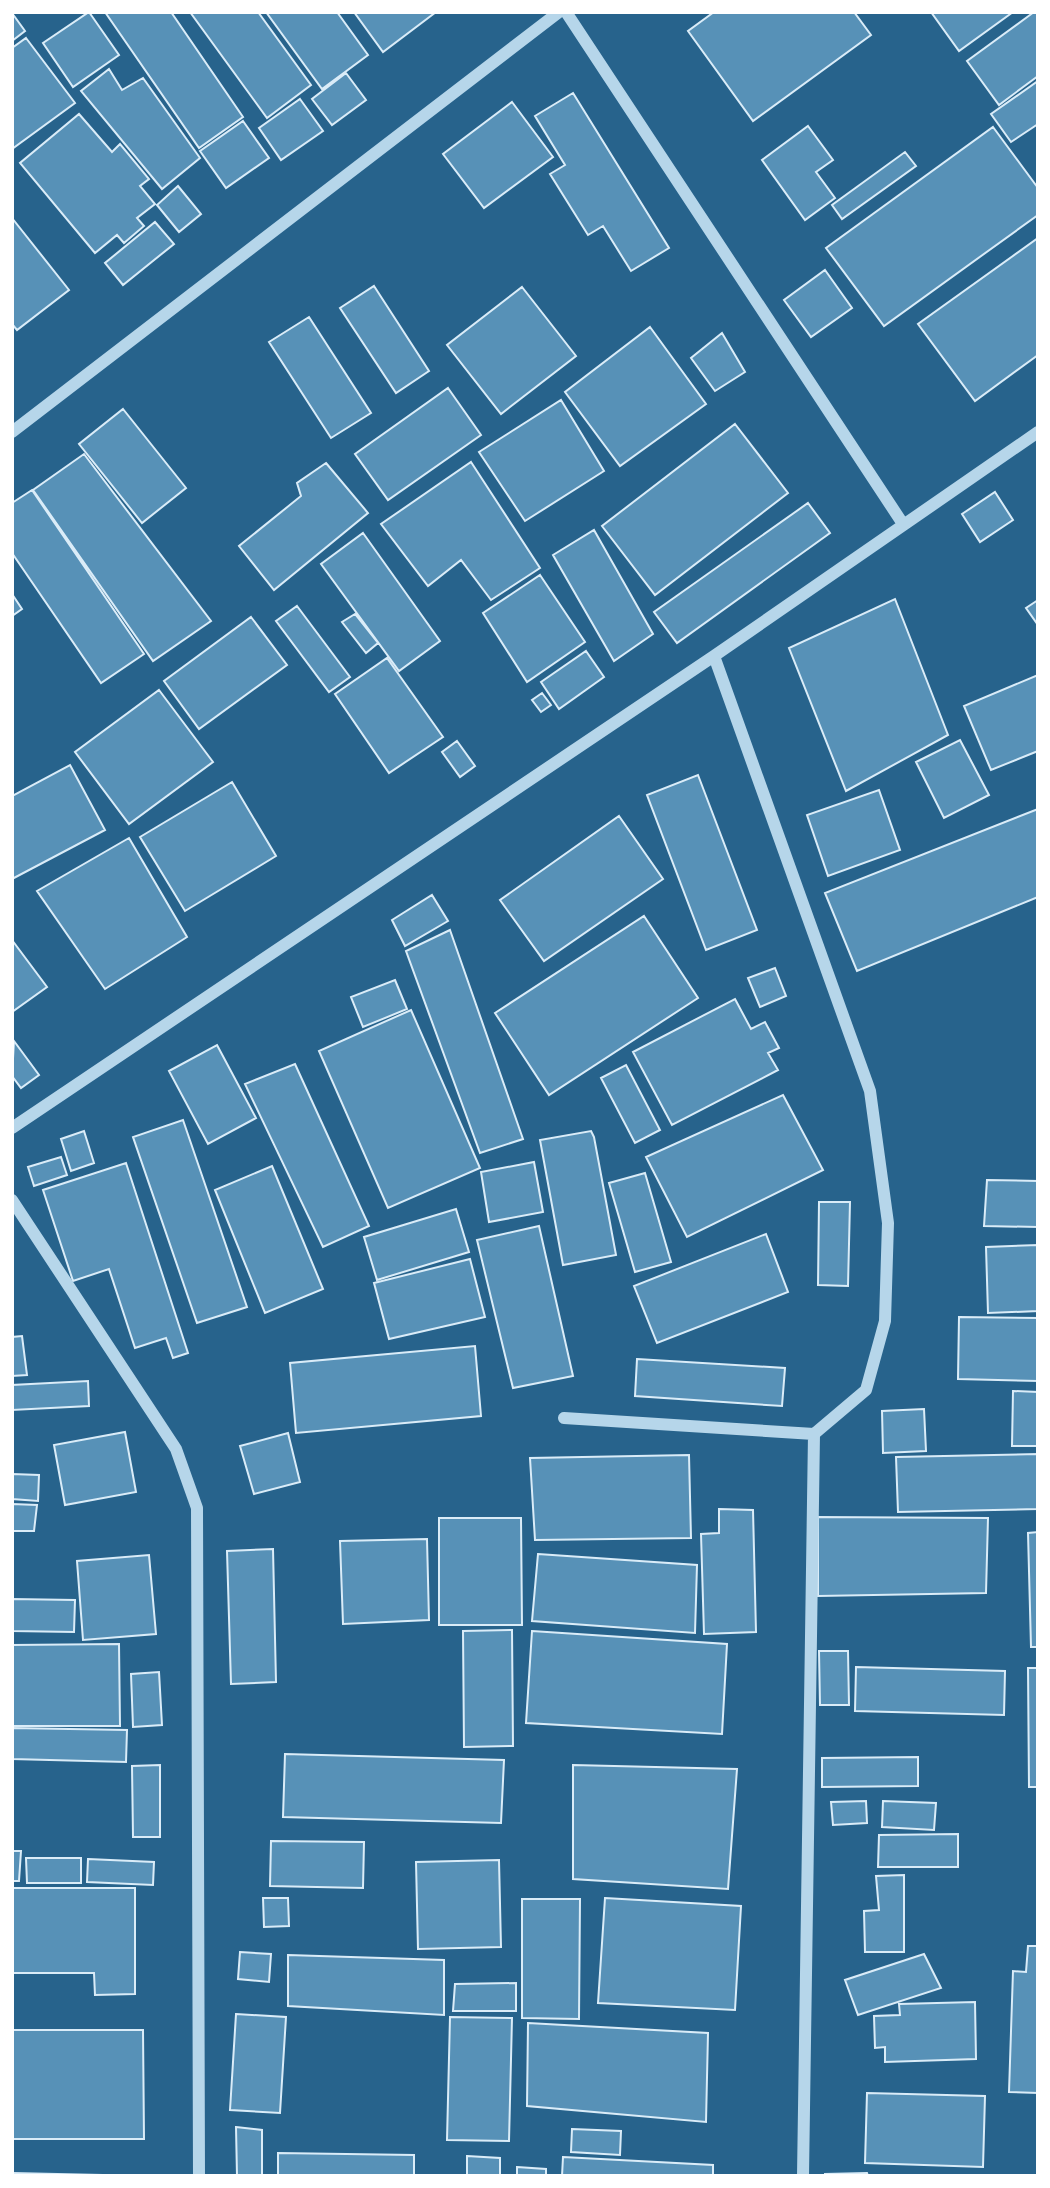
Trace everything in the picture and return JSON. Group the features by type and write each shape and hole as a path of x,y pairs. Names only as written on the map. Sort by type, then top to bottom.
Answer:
{"street":[{"path":"12,432 559,12"},
{"path":"566,12 903,524"},
{"path":"12,1128 714,656 1038,432"},
{"path":"564,1418 814,1434 866,1390 885,1321 888,1223 870,1091 714,656"},
{"path":"12,1200 176,1449 197,1508 199,2176"},
{"path":"803,2176 814,1434"}],"building":[{"path":"89,12 119,55 73,87 43,43"},
{"path":"105,12 171,12 243,117 199,148"},
{"path":"190,12 258,12 311,85 267,118"},
{"path":"266,12 337,12 368,55 322,89"},
{"path":"354,12 436,12 383,52"},
{"path":"714,12 854,12 871,35 753,121 688,31"},
{"path":"931,12 1013,12 959,51"},
{"path":"1034,12 1038,13 1038,76 999,105 967,61"},
{"path":"12,13 25,31 12,41"},
{"path":"26,38 75,103 12,149 12,48"},
{"path":"109,69 122,90 143,78 200,158 162,189 81,91"},
{"path":"346,73 366,100 332,125 312,99"},
{"path":"1038,81 1038,124 1011,142 991,114"},
{"path":"573,93 669,248 631,271 603,226 588,235 550,174 565,165 535,116"},
{"path":"300,99 323,131 281,160 259,128"},
{"path":"512,102 553,157 484,208 443,154"},
{"path":"79,114 112,152 120,144 149,179 140,186 155,204 137,218 144,226 124,243 117,235 95,253 20,163"},
{"path":"243,121 269,158 226,188 200,151"},
{"path":"808,126 833,160 816,172 835,198 805,220 762,160"},
{"path":"993,127 1038,188 1038,215 884,326 826,248"},
{"path":"905,152 916,166 842,219 832,205"},
{"path":"178,186 201,214 179,232 157,205"},
{"path":"12,218 69,290 17,330 12,324"},
{"path":"155,222 174,244 123,285 105,263"},
{"path":"1038,238 1038,355 975,401 918,324"},
{"path":"825,270 852,308 811,337 784,300"},
{"path":"374,286 429,371 396,393 340,308"},
{"path":"522,287 576,356 501,414 447,345"},
{"path":"309,317 371,413 331,438 269,342"},
{"path":"650,327 706,404 620,466 565,392"},
{"path":"722,333 745,372 715,391 691,358"},
{"path":"448,388 481,435 388,500 355,454"},
{"path":"561,400 604,471 525,521 479,452"},
{"path":"123,409 186,488 142,523 79,444"},
{"path":"735,424 788,493 655,595 602,526"},
{"path":"84,454 211,621 153,661 33,490"},
{"path":"471,462 540,568 491,600 461,560 428,586 381,524"},
{"path":"326,463 368,513 274,590 239,546 301,496 297,483"},
{"path":"32,490 144,654 101,683 12,553 12,503"},
{"path":"995,492 1013,520 980,542 962,514"},
{"path":"808,503 830,533 677,643 654,612"},
{"path":"594,530 653,634 614,661 553,555"},
{"path":"363,533 440,641 399,671 321,564"},
{"path":"540,575 585,642 527,682 483,613"},
{"path":"12,594 22,609 12,616"},
{"path":"895,599 948,735 846,791 789,648"},
{"path":"1038,600 1038,625 1026,608"},
{"path":"297,606 350,677 329,692 276,621"},
{"path":"355,614 378,643 366,653 342,622"},
{"path":"251,617 287,665 199,729 164,681"},
{"path":"586,651 604,677 559,709 541,682"},
{"path":"387,658 443,737 389,773 335,694"},
{"path":"1038,675 1038,751 991,770 964,706"},
{"path":"159,690 213,762 129,824 75,752"},
{"path":"542,693 551,705 541,712 532,700"},
{"path":"960,740 989,795 944,818 916,762"},
{"path":"457,741 475,766 460,777 442,752"},
{"path":"70,765 105,830 12,879 12,796"},
{"path":"698,775 757,930 706,950 647,795"},
{"path":"232,782 276,856 185,911 140,837"},
{"path":"879,790 900,850 828,876 807,815"},
{"path":"1038,809 1038,897 857,971 825,893"},
{"path":"619,816 663,879 544,961 500,900"},
{"path":"129,838 187,937 105,989 37,891"},
{"path":"432,895 448,921 405,946 392,920"},
{"path":"644,916 698,998 549,1095 495,1013"},
{"path":"450,930 523,1139 480,1153 406,951"},
{"path":"12,940 47,987 12,1012"},
{"path":"775,968 786,996 760,1007 748,978"},
{"path":"395,980 407,1009 363,1027 351,997"},
{"path":"735,999 751,1029 765,1022 779,1048 768,1053 778,1070 672,1125 633,1052"},
{"path":"411,1010 480,1168 388,1208 319,1051"},
{"path":"14,1041 39,1075 21,1088 12,1076"},
{"path":"217,1045 256,1118 208,1144 169,1071"},
{"path":"295,1064 369,1226 323,1247 245,1084"},
{"path":"626,1065 660,1130 635,1143 601,1078"},
{"path":"783,1095 823,1170 687,1237 646,1157"},
{"path":"183,1120 247,1307 197,1323 133,1137"},
{"path":"84,1131 94,1163 71,1171 61,1139"},
{"path":"591,1131 616,1255 563,1265 540,1140"},
{"path":"61,1157 67,1175 34,1186 28,1167"},
{"path":"534,1162 543,1212 489,1222 481,1172"},
{"path":"126,1163 188,1353 173,1358 166,1338 135,1348 109,1269 73,1281 43,1190"},
{"path":"272,1166 323,1289 265,1313 215,1190"},
{"path":"645,1173 671,1262 635,1272 609,1183"},
{"path":"987,1180 1038,1181 1038,1227 984,1226"},
{"path":"819,1202 850,1202 848,1286 818,1285"},
{"path":"456,1209 469,1252 377,1280 364,1237"},
{"path":"539,1226 573,1376 513,1388 477,1240"},
{"path":"766,1234 788,1292 657,1343 634,1286"},
{"path":"1038,1245 1038,1311 988,1313 986,1247"},
{"path":"470,1259 485,1317 389,1339 374,1283"},
{"path":"959,1317 1038,1318 1038,1381 958,1379"},
{"path":"22,1336 27,1375 12,1376 12,1337"},
{"path":"475,1346 481,1416 296,1433 290,1363"},
{"path":"637,1359 785,1368 782,1406 635,1396"},
{"path":"88,1381 89,1406 12,1410 12,1385"},
{"path":"1013,1391 1038,1392 1038,1446 1012,1446"},
{"path":"924,1409 926,1451 883,1453 882,1411"},
{"path":"125,1432 136,1492 65,1505 54,1445"},
{"path":"288,1433 300,1482 254,1494 240,1446"},
{"path":"1038,1454 1038,1509 898,1512 896,1457"},
{"path":"689,1455 691,1538 535,1540 530,1458"},
{"path":"12,1474 39,1475 38,1501 12,1499"},
{"path":"12,1504 37,1505 34,1531 12,1531"},
{"path":"719,1509 753,1510 756,1632 704,1634 701,1534 719,1533"},
{"path":"818,1517 988,1518 986,1593 818,1596"},
{"path":"439,1518 521,1518 522,1625 439,1625"},
{"path":"1038,1532 1038,1647 1031,1647 1028,1533"},
{"path":"427,1539 429,1620 343,1624 340,1541"},
{"path":"273,1549 276,1682 231,1684 227,1551"},
{"path":"538,1554 697,1565 695,1633 532,1621"},
{"path":"149,1555 156,1634 83,1640 77,1561"},
{"path":"12,1599 75,1600 74,1632 12,1631"},
{"path":"512,1630 513,1746 464,1747 463,1631"},
{"path":"532,1631 727,1644 722,1734 526,1723"},
{"path":"119,1644 120,1726 12,1726 12,1645"},
{"path":"819,1651 848,1651 849,1705 820,1705"},
{"path":"856,1667 1005,1671 1004,1715 855,1711"},
{"path":"1028,1668 1038,1668 1038,1787 1029,1787"},
{"path":"159,1672 162,1725 133,1727 131,1674"},
{"path":"12,1728 127,1730 126,1762 12,1759"},
{"path":"285,1754 504,1760 501,1823 283,1817"},
{"path":"918,1757 918,1786 822,1787 822,1758"},
{"path":"160,1765 160,1837 133,1837 132,1766"},
{"path":"573,1765 737,1769 728,1889 573,1879"},
{"path":"866,1801 867,1823 833,1825 831,1802"},
{"path":"883,1801 936,1803 934,1830 882,1827"},
{"path":"958,1834 958,1867 878,1867 879,1835"},
{"path":"271,1841 364,1842 363,1888 270,1886"},
{"path":"12,1851 21,1851 19,1881 12,1881"},
{"path":"26,1858 81,1858 81,1883 27,1883"},
{"path":"88,1859 154,1862 153,1885 87,1882"},
{"path":"499,1860 501,1947 418,1949 416,1862"},
{"path":"904,1875 904,1952 865,1952 864,1911 879,1910 876,1876"},
{"path":"12,1888 135,1888 135,1994 95,1995 94,1973 12,1973"},
{"path":"263,1898 288,1898 289,1926 264,1927"},
{"path":"605,1898 741,1906 735,2010 598,2003"},
{"path":"522,1899 580,1899 579,2019 522,2018"},
{"path":"1028,1946 1038,1946 1038,2093 1009,2092 1013,1971 1026,1972"},
{"path":"240,1952 271,1954 269,1982 238,1979"},
{"path":"924,1954 941,1988 858,2015 845,1980"},
{"path":"288,1955 444,1960 444,2015 288,2006"},
{"path":"516,1983 516,2011 453,2011 455,1984"},
{"path":"975,2002 976,2059 885,2062 885,2047 875,2048 874,2016 900,2015 899,2004"},
{"path":"236,2014 286,2017 280,2113 230,2110"},
{"path":"450,2017 512,2018 509,2141 447,2140"},
{"path":"528,2023 708,2033 706,2122 527,2106"},
{"path":"12,2030 143,2030 144,2139 12,2139"},
{"path":"867,2093 985,2096 983,2167 865,2163"},
{"path":"236,2127 262,2130 262,2176 237,2176"},
{"path":"572,2129 621,2131 620,2155 571,2152"},
{"path":"278,2153 414,2155 414,2176 278,2176"},
{"path":"467,2156 500,2158 500,2176 467,2176"},
{"path":"563,2157 713,2165 713,2176 562,2176"},
{"path":"517,2167 546,2169 546,2176 517,2176"},
{"path":"12,2173 102,2175 102,2176 12,2176"},
{"path":"867,2173 868,2176 825,2176 825,2174"}]}
